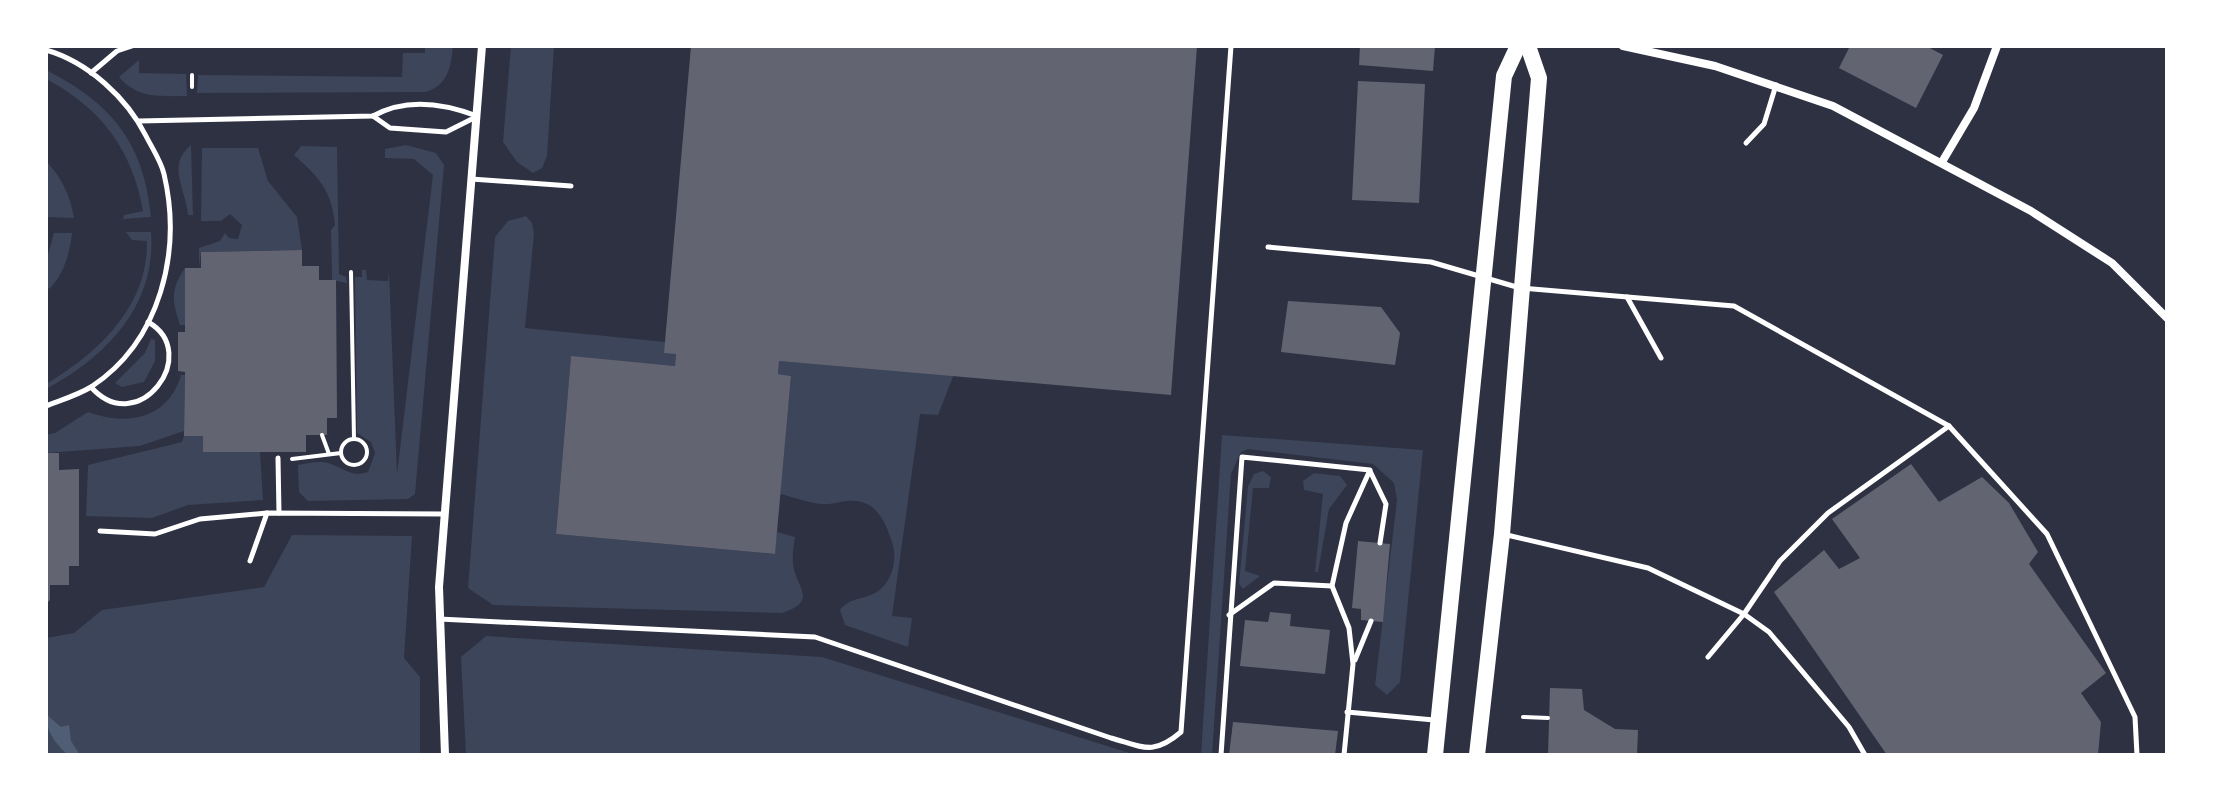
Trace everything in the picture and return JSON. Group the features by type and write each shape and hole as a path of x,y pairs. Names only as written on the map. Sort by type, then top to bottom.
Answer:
{"main road":[{"path":"1435,755 1481,277 1504,76 1518,46"},
{"path":"1477,755 1502,534 1539,78 1528,46"}],"street":[{"path":"445,755 439,619 444,514 482,46"},
{"path":"1623,46 1715,66 1833,106 1942,162 2112,263 2167,318"},
{"path":"1942,162 1974,108 1997,46"}],"lane":[{"path":"91,73 117,51 132,46"},
{"path":"439,619 815,637 1111,738 1151,749 1164,747 1181,732 1231,46"},
{"path":"46,50 91,73 117,95 139,121 164,171 173,226 169,267 148,322 129,350 91,387 46,406"},
{"path":"1746,143 1764,124 1777,85"},
{"path":"139,121 288,121 373,116 392,106 447,105 477,116"},
{"path":"373,116 390,128 446,132 477,116"},
{"path":"471,179 571,186"},
{"path":"1268,247 1431,262 1520,288 1734,306 1949,426 2047,534 2135,717 2137,755"},
{"path":"1626,296 1661,358"},
{"path":"91,387 113,404 129,404 156,389 169,360 168,344 161,330 148,322"},
{"path":"1708,657 1744,614 1780,561 1828,513 1949,426"},
{"path":"1221,755 1228,615 1242,457 1370,470"},
{"path":"278,458 279,513"},
{"path":"1370,470 1386,504 1380,543"},
{"path":"1344,755 1353,664 1349,628 1332,586 1346,523 1370,470"},
{"path":"100,531 155,534 200,519 267,513 444,514"},
{"path":"250,561 267,513"},
{"path":"1502,534 1648,568 1744,614 1779,643 1849,727 1865,755"},
{"path":"1228,615 1274,583 1332,586"},
{"path":"1353,664 1371,621"},
{"path":"1347,712 1439,721"}],"path":[{"path":"192,75 192,87"},
{"path":"351,272 354,439"},
{"path":"322,435 329,454"},
{"path":"354,439 365,445 367,453 364,460 348,463 341,453 343,445 354,439"},
{"path":"278,458 341,453"},
{"path":"1523,717 1548,718"}],"shaded area":[{"path":"425,46 453,46 443,80 425,92 197,93 198,75 402,77 403,53 425,53"},
{"path":"511,46 554,46 547,156 542,168 533,173 517,162 503,142"},
{"path":"139,60 139,73 186,74 187,96 150,95 126,84 119,77"},
{"path":"46,70 89,96 120,128 141,167 151,217 123,219 124,215 143,211 131,168 122,150 98,117 66,90 46,79"},
{"path":"191,145 193,215 188,215 179,169 184,153"},
{"path":"406,145 436,153 444,165 415,494 408,499 308,501 299,492 298,465 323,462 353,473 362,473 368,472 375,453 371,442 357,433 355,277 362,277 362,270 366,270 367,280 388,281 389,271 397,474 433,175 414,159 385,158 385,149"},
{"path":"301,146 337,147 339,274 346,277 347,283 332,280 331,230 335,225 331,203 311,170 294,155"},
{"path":"202,148 258,148 268,181 297,217 302,250 201,252 199,268 199,248 220,241 225,233 229,238 238,239 242,225 230,214 221,221 201,221"},
{"path":"46,161 64,187 74,218 46,217"},
{"path":"526,216 532,223 534,234 525,328 666,342 676,354 675,366 571,357 556,534 774,554 777,532 795,537 793,563 802,592 800,604 782,613 493,605 468,588 495,237 508,221"},
{"path":"126,232 151,232 151,258 146,283 136,305 107,345 89,361 46,389 46,384 101,343 129,307 145,265 147,241 132,240"},
{"path":"54,233 72,233 65,263 49,289 46,286 46,262"},
{"path":"185,268 185,325 180,325 174,296"},
{"path":"151,339 155,340 155,361 144,382 122,387 115,383 145,353"},
{"path":"779,361 954,374 938,415 920,414 892,616 912,618 908,647 845,625 840,610 849,602 877,592 892,572 893,548 886,525 877,512 857,501 822,504 780,494 791,376 778,374"},
{"path":"181,375 185,375 184,431 140,446 46,453 46,435 55,433 88,412 131,418 156,410 175,390"},
{"path":"1222,435 1423,450 1400,682 1387,695 1375,685 1397,500 1394,483 1373,464 1248,449 1241,452 1231,474 1212,755 1201,755"},
{"path":"184,436 203,436 204,452 260,452 263,500 188,505 152,518 86,516 88,465 182,442"},
{"path":"1263,471 1271,477 1269,488 1253,488 1245,571 1260,576 1243,589 1239,584 1248,486 1254,474"},
{"path":"1314,473 1340,476 1347,485 1329,509 1318,572 1315,572 1323,494 1304,490 1303,481"},
{"path":"292,535 412,536 404,658 420,677 420,755 46,755 46,638 74,633 102,610 264,587"},
{"path":"486,636 822,657 1136,755 466,755 461,657"},
{"path":"46,714 61,727 69,725 71,741 80,755 68,755 59,746 52,737"}],"building":[{"path":"691,46 1197,46 1171,395 779,361 778,374 791,376 775,554 556,534 571,356 675,366 676,354 664,353"},
{"path":"1360,46 1435,46 1433,71 1359,65"},
{"path":"1850,46 1926,46 1943,55 1916,108 1839,68"},
{"path":"1358,81 1425,84 1419,203 1352,200"},
{"path":"302,250 302,266 319,266 319,280 336,280 337,418 327,418 327,435 306,435 306,452 203,452 203,436 184,436 185,372 178,371 178,332 185,332 185,268 201,268 201,252"},
{"path":"1288,301 1381,307 1400,333 1395,365 1281,352"},
{"path":"46,453 59,453 59,470 79,469 79,566 69,566 69,585 50,585 50,600 46,604"},
{"path":"1911,464 1939,502 1982,477 2009,503 2038,552 2029,564 2106,673 2081,693 2101,722 2098,755 1887,755 1774,592 1824,550 1839,569 1860,558 1832,519"},
{"path":"1358,541 1390,544 1383,622 1361,620 1361,609 1352,608"},
{"path":"1270,612 1291,614 1290,626 1330,630 1325,674 1240,666 1245,620 1268,622"},
{"path":"1550,688 1582,689 1584,710 1615,729 1638,730 1637,755 1548,755"},
{"path":"1233,722 1338,731 1335,755 1229,755"}]}
